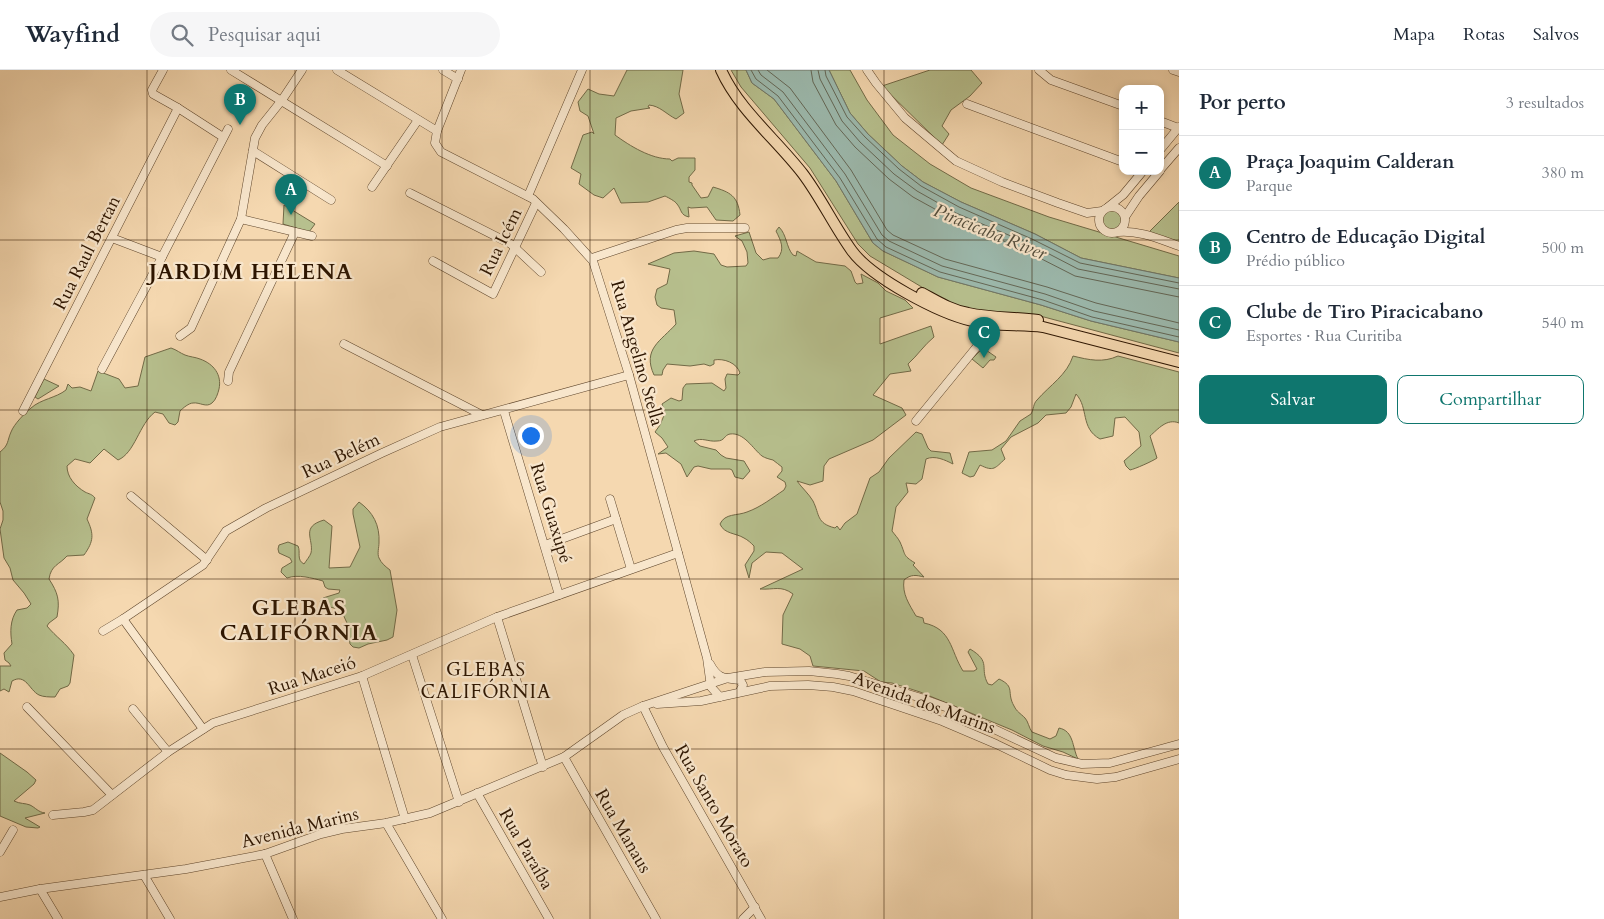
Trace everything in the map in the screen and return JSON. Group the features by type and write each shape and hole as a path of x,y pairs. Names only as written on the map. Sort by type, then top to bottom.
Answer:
{"main road":[{"path":"721,70 735,95 804,175 853,252 864,265 886,281 939,310 971,321 997,321 1043,327 1179,362"},
{"path":"726,70 738,91 808,171 857,247 868,260 891,276 948,307 967,313 997,321 1019,317 1045,320 1179,356"}],"street":[{"path":"163,70 152,90 153,94 223,138"},
{"path":"231,70 386,166"},
{"path":"180,336 191,328 241,219 255,138 262,125 302,70"},
{"path":"337,70 437,131 461,70"},
{"path":"443,70 458,79"},
{"path":"528,196 582,70"},
{"path":"867,70 876,84 905,118 956,161 1002,182 1087,213 1101,228 1109,233 1137,232 1179,246"},
{"path":"1039,70 1051,80 1119,105"},
{"path":"1173,70 1179,72"},
{"path":"967,104 1119,161"},
{"name":"Rua Raul Bertan","path":"23,411 178,108"},
{"path":"372,187 418,120"},
{"path":"1164,122 1179,128 1164,145"},
{"path":"102,369 162,258 228,129"},
{"name":"Rua Angelino Stella","path":"437,131 435,143 441,152 528,196 592,258 596,266 629,375 707,658 711,685"},
{"path":"1164,166 1179,148"},
{"path":"253,152 331,200"},
{"path":"1099,224 1099,217 1124,195 1140,175"},
{"path":"1118,232 1124,226 1125,218 1132,206 1157,175"},
{"path":"410,193 511,244 541,272"},
{"path":"1124,195 1123,199 1125,202 1132,206"},
{"name":"Rua Icém","path":"433,262 493,294 536,202"},
{"path":"1087,213 1116,208 1123,213 1137,232"},
{"path":"241,219 312,236"},
{"path":"592,258 676,230 687,228 745,228"},
{"path":"228,381 229,372 296,232"},
{"path":"112,238 162,258"},
{"path":"916,421 997,321"},
{"path":"344,344 482,415"},
{"name":"Rua Belém","path":"103,631 123,620 203,565 226,531 266,508 440,427 504,411 629,375"},
{"name":"Rua Guaxupé","path":"504,411 559,594"},
{"path":"131,496 207,560"},
{"path":"610,499 631,569"},
{"path":"545,545 616,519"},
{"name":"Rua Maceió","path":"53,815 93,810 168,752 213,723 362,676 497,618 559,594 678,553"},
{"path":"497,618 543,767"},
{"path":"123,620 203,729"},
{"path":"412,654 458,802"},
{"path":"707,658 715,673 719,676 740,680 742,682 740,691"},
{"name":"Avenida dos Marins","path":"643,706 728,678 765,672 823,672 843,675 926,700 951,709 1056,758 1082,764 1110,763 1179,744"},
{"path":"362,676 405,819"},
{"path":"711,685 714,692 720,697"},
{"name":"Avenida dos Marins","path":"643,706 701,701 770,686 833,687 852,691 942,721 1050,770 1066,775 1097,779 1116,777 1179,759"},
{"name":"Avenida Marins","path":"0,896 186,869 265,854 321,834 430,814 564,757 623,715 643,706"},
{"name":"Rua Santo Morato","path":"643,706 663,747 762,919"},
{"path":"28,707 112,795"},
{"path":"134,710 168,752"},
{"name":"Rua Manaus","path":"564,757 656,919"},
{"name":"Rua Paraíba","path":"477,793 549,919"},
{"path":"386,823 442,919"},
{"path":"0,852 13,830"},
{"path":"265,854 293,919"},
{"path":"144,875 170,919"},
{"path":"40,889 58,919"},
{"path":"743,919 754,907"}],"green space":[{"path":"627,70 683,70 679,94 684,113 676,119 660,109 649,105 648,107 650,108 631,111 616,118 615,135 634,147 656,157 672,161 678,158 695,158 695,170 689,177 689,182 692,183 701,198 708,197 713,187 732,196 737,203 740,215 733,221 716,220 707,207 688,207 689,217 686,216 676,203 665,196 648,202 621,203 614,188 603,198 594,195 579,184 581,174 571,168 583,135 592,132 594,134 588,116 580,111 578,102 588,89 599,94 614,96"},
{"path":"731,70 746,70 752,83 774,99 836,181 873,243 883,251 938,277 1041,305 1091,321 1179,342 1179,353 1044,317 986,312 950,304 870,256 858,244 810,168 741,87"},
{"path":"829,70 850,70 867,100 893,135 930,164 971,188 1049,217 1179,256 1179,278 1081,258 1035,234 961,202 923,182 902,166 868,134 850,113"},
{"path":"930,70 971,70 982,83 970,96 951,110 942,126 949,134 942,145 882,86"},
{"path":"1179,202 1179,242 1149,232"},
{"path":"284,205 315,224 309,232 283,224"},
{"path":"1108,209 1116,209 1123,216 1123,224 1116,231 1108,231 1101,224 1101,216"},
{"path":"779,227 793,255 796,256 797,251 816,262 845,266 851,271 857,284 863,283 861,274 878,283 886,291 905,300 913,308 880,318 880,344 931,326 934,337 908,364 911,371 890,374 873,395 902,408 906,415 873,440 829,459 824,466 823,481 810,485 797,481 810,496 822,521 835,528 837,526 840,530 845,523 857,514 870,478 879,472 889,458 916,432 922,434 931,451 950,453 953,464 936,458 926,459 922,479 916,484 906,483 908,492 896,507 892,531 906,556 915,563 913,565 924,577 914,576 904,580 904,590 907,599 916,616 923,618 924,623 940,630 945,635 963,671 974,671 977,669 968,652 970,649 981,658 988,684 992,685 999,679 1009,687 1014,706 1026,719 1032,732 1050,739 1056,736 1059,728 1064,730 1072,740 1078,759 1043,746 1012,730 920,692 892,683 881,682 864,671 813,666 810,656 800,649 782,644 783,615 793,594 781,589 760,589 803,569 782,553 766,552 752,563 749,578 745,565 754,551 754,546 741,536 727,532 720,524 725,518 752,510 784,490 785,482 777,477 782,471 782,467 773,460 762,456 744,438 735,434 730,434 720,441 700,439 694,441 700,446 716,450 726,458 744,461 750,471 743,479 735,477 730,469 711,469 698,466 694,467 687,477 681,464 666,453 658,454 668,447 655,432 665,413 662,404 671,398 679,401 682,400 683,388 686,384 712,383 724,391 727,374 738,375 740,373 733,364 714,360 714,364 710,366 704,364 690,366 667,364 662,375 654,375 650,358 652,352 659,341 676,324 674,310 661,308 657,305 655,297 657,289 667,284 670,269 648,264 674,253 694,251 714,254 721,265 727,267 746,266 748,263 747,252 742,241 735,236 749,232 756,253 763,260 778,258 782,248 776,231"},
{"path":"171,348 185,355 205,361 213,367 218,375 220,384 216,398 210,404 193,403 186,406 180,411 178,422 175,425 169,423 163,414 155,412 145,424 129,451 118,460 104,449 90,463 75,459 67,466 68,474 75,484 95,498 87,519 92,537 87,550 84,555 67,556 53,568 49,579 56,593 58,606 57,617 47,626 74,655 70,683 68,686 60,689 55,697 39,695 21,679 12,681 9,692 4,689 0,691 0,666 11,666 5,660 4,653 12,644 13,618 17,610 27,608 31,604 13,580 10,568 4,558 0,529 3,511 0,502 0,452 6,445 15,426 26,413 35,405 62,393 66,390 68,384 72,388 80,387 91,391 98,371 119,379 125,388 138,386 145,357"},
{"path":"983,348 996,357 994,360 990,360 983,368 972,359"},
{"path":"1073,356 1090,360 1101,360 1118,356 1179,372 1179,423 1167,423 1150,436 1157,458 1130,470 1124,461 1141,446 1139,432 1125,417 1115,418 1113,436 1100,439 1087,424 1082,405 1076,394 1071,407 1066,413 1046,415 1038,423 1011,437 1001,449 1005,459 996,467 991,469 980,465 974,476 970,477 962,473 969,452 992,450 1006,441 1020,421 1031,414 1037,400 1067,369"},
{"path":"44,379 59,386 38,399 35,397"},
{"path":"359,502 372,515 377,525 379,536 378,556 382,563 390,570 397,610 393,637 359,648 353,647 350,644 347,623 341,610 323,605 320,602 323,598 339,593 340,590 328,589 323,581 300,576 287,578 281,572 282,568 292,562 290,558 279,553 278,549 279,545 288,542 298,546 299,558 304,564 311,553 310,530 312,526 324,520 332,526 329,568 350,567 360,547 353,514 353,509"},
{"path":"0,753 36,780 34,784 14,801 30,805 45,813 25,818 40,827 26,827 0,816"}],"water":[{"name":"Piracicaba River","path":"746,70 829,70 850,113 868,134 902,166 923,182 961,202 1035,234 1081,258 1179,278 1179,342 1091,321 1041,305 938,277 883,251 873,243 836,181 774,99 752,83"}],"place":[{"name":"Centro de Educação Digital","path":"240,125"},
{"name":"Praça Joaquim Calderan","path":"291,215"},
{"name":"Clube de Tiro Piracicabano","path":"984,358"}],"district":[{"name":"JARDIM HELENA","path":"251,272"},
{"name":"GLEBAS CALIFÓRNIA","path":"299,620"},
{"name":"GLEBAS CALIFÓRNIA","path":"486,681"}]}
